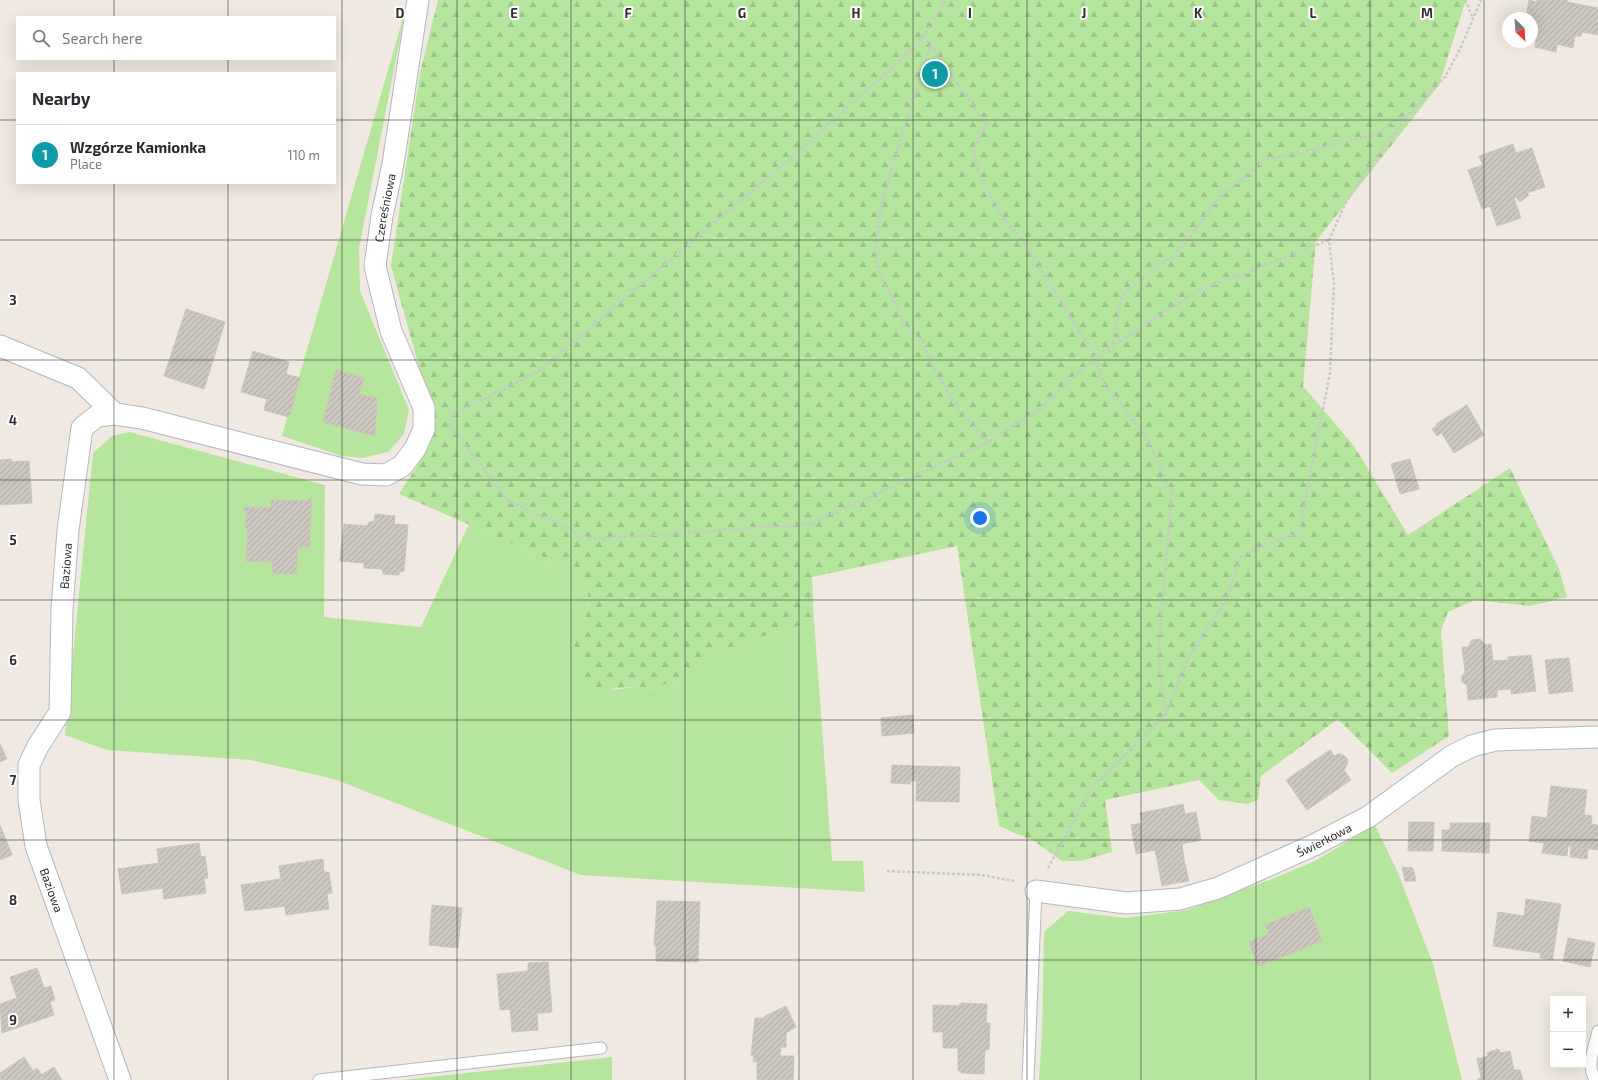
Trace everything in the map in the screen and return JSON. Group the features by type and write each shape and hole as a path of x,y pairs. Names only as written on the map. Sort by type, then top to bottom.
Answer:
{"street":[{"name":"Czereśniowa","path":"418,0 393,164 382,216 375,266 391,331 424,408"},
{"path":"0,346 78,378 115,414"},
{"name":"Baziowa","path":"120,1080 36,846 29,800 29,765 38,746 60,712 62,609 68,530 82,428 96,416 115,414 142,418 362,474 386,475 402,466 415,449 424,429 424,408"},
{"name":"Świerkowa","path":"1036,891 1126,903 1180,899 1218,888 1321,842 1368,817 1452,756 1472,746 1496,740 1598,738"}],"lane":[{"path":"1028,1080 1036,891"},
{"path":"1596,1080 1593,1077 1590,1065 1598,1031"},
{"path":"319,1080 601,1048"}],"path":[{"path":"946,0 919,43 798,152 539,371 445,419 509,501 592,540 812,524 988,442 1037,411 1096,358 1113,345 1196,291 1329,240"},
{"path":"1466,0 1474,19"},
{"path":"887,871 981,875 1018,882 1036,891 1094,785 1166,715 1189,656 1226,601 1241,556 1299,532 1330,373 1334,283 1329,240 1345,204 1369,166 1411,112 1444,77 1460,49 1481,0"},
{"path":"923,36 931,45 986,124 973,151 978,172 1002,216 1023,241 1096,358 1104,384 1146,436 1172,494 1158,655 1166,715"},
{"path":"931,45 882,199 875,255 882,280 893,299 907,330 923,340 930,361 958,409 988,442"},
{"path":"1113,345 1122,296 1150,272 1176,255 1220,197 1265,160 1373,136 1411,112"}],"green space":[{"path":"438,0 1466,0 1439,85 1316,241 1303,386 1354,446 1408,535 1510,468 1559,569 1567,597 1530,606 1475,600 1448,612 1441,631 1449,736 1392,773 1338,719 1261,776 1258,800 1247,804 1219,800 1199,780 1105,800 1112,852 1081,861 1062,861 1034,841 999,826 957,546 812,577 814,621 747,641 705,659 681,676 656,689 634,687 595,690 585,677 573,645 589,609 587,584 575,571 399,494 423,457 436,408 423,381 391,266 420,73"},
{"path":"406,8 359,248 360,291 409,410 404,434 388,452 362,458 342,456 282,436"},
{"path":"129,432 325,485 324,617 421,627 469,524 575,571 587,584 589,609 573,645 613,690 634,687 656,689 681,676 705,659 747,641 814,621 832,861 863,861 865,892 581,875 334,779 251,760 107,750 65,735 93,453 112,436"},
{"path":"1375,825 1398,873 1433,964 1462,1080 1039,1080 1042,1034 1044,932 1068,911 1125,918 1187,910 1272,879 1315,861"},
{"path":"612,1057 612,1080 403,1080"}],"building":[{"path":"1529,0 1536,2 1537,0 1568,0 1567,2 1598,8 1598,35 1582,32 1581,36 1575,36 1573,48 1557,44 1556,52 1538,48 1538,12 1527,12"},
{"path":"1513,144 1516,153 1532,148 1545,187 1527,193 1529,195 1520,202 1516,197 1514,198 1521,218 1497,226 1490,206 1482,209 1468,170 1483,165 1479,156"},
{"path":"186,309 225,322 204,389 164,376"},
{"path":"253,351 289,362 286,374 300,378 289,417 264,410 267,399 241,392"},
{"path":"336,370 364,378 359,394 377,398 375,436 323,422"},
{"path":"1467,405 1484,435 1454,453 1436,424"},
{"path":"1437,426 1441,433 1437,436 1432,429"},
{"path":"11,459 12,462 29,461 32,503 0,505 0,460"},
{"path":"1410,459 1419,489 1400,494 1391,464"},
{"path":"309,499 312,499 309,547 298,547 296,574 272,573 273,562 246,561 248,528 245,528 247,511 244,511 244,507 271,508 271,500 309,501"},
{"path":"375,514 395,516 394,524 408,525 404,571 399,572 399,575 383,574 382,569 364,568 364,563 340,561 344,524 367,526 369,522 374,521"},
{"path":"1480,639 1485,645 1491,644 1493,661 1508,660 1508,657 1531,655 1536,691 1511,694 1511,689 1497,690 1497,697 1468,700 1467,685 1462,682 1462,676 1465,672 1462,647 1468,647 1472,640"},
{"path":"1569,658 1573,691 1549,694 1545,660"},
{"path":"913,715 914,733 882,736 881,718"},
{"path":"0,744 7,759 0,762"},
{"path":"1330,750 1351,780 1307,810 1286,780"},
{"path":"1338,754 1346,757 1348,762 1344,770 1334,756"},
{"path":"892,765 917,766 916,781 910,781 910,784 891,783"},
{"path":"917,766 960,767 959,802 916,801"},
{"path":"1551,786 1587,790 1583,823 1598,825 1598,850 1568,846 1567,856 1542,853 1544,843 1529,841 1532,816 1547,818"},
{"path":"1183,804 1185,814 1196,812 1201,840 1182,844 1184,859 1171,861 1161,809"},
{"path":"1161,809 1171,861 1158,864 1155,850 1136,854 1131,825 1142,823 1140,813"},
{"path":"1584,815 1592,816 1591,825 1583,823"},
{"path":"1409,822 1434,822 1433,851 1408,851"},
{"path":"1450,823 1490,823 1489,853 1442,851 1442,830 1450,830"},
{"path":"0,825 12,855 0,860"},
{"path":"199,843 201,857 205,856 208,878 204,878 206,893 164,899 157,849"},
{"path":"1571,847 1588,849 1587,859 1570,857"},
{"path":"323,859 324,872 329,872 332,893 327,894 329,909 286,915 279,866"},
{"path":"1184,859 1189,881 1176,883 1171,861"},
{"path":"1171,861 1176,883 1162,886 1158,864"},
{"path":"159,863 163,888 149,890 145,865"},
{"path":"145,865 149,890 122,894 118,869"},
{"path":"1402,867 1413,868 1416,881 1405,881"},
{"path":"280,879 285,906 270,908 267,881"},
{"path":"267,881 270,908 245,911 241,885"},
{"path":"1526,899 1561,904 1553,955 1493,946 1498,912 1524,916"},
{"path":"657,901 700,902 698,962 656,961 656,947 654,945"},
{"path":"432,905 462,908 458,948 429,945"},
{"path":"1309,907 1322,941 1258,966 1249,942 1269,934 1265,925"},
{"path":"1568,938 1595,943 1590,967 1563,961"},
{"path":"1541,953 1553,955 1553,960 1540,958"},
{"path":"548,962 552,1012 532,1014 531,1008 500,1010 497,974 528,971 528,963"},
{"path":"37,968 44,988 51,986 55,1000 50,1002 54,1015 2,1033 0,1004 17,998 10,977"},
{"path":"961,1003 987,1004 986,1023 990,1023 989,1049 985,1050 984,1074 962,1073 958,1070 958,1048 943,1048 943,1032 933,1032 933,1005 959,1006"},
{"path":"786,1006 796,1027 786,1033 786,1047 781,1047 780,1056 794,1056 793,1080 757,1080 757,1061 753,1062 754,1057 751,1055 755,1018 765,1018 765,1016"},
{"path":"531,1008 532,1014 537,1014 538,1030 512,1032 510,1009"},
{"path":"1498,1049 1501,1053 1510,1051 1514,1070 1520,1070 1523,1080 1477,1080 1481,1077 1477,1059 1488,1056 1487,1053"},
{"path":"24,1057 33,1071 20,1080 1,1080 0,1073"},
{"path":"54,1067 62,1080 45,1080 41,1075"},
{"path":"37,1068 45,1080 20,1080 33,1071"}],"place":[{"name":"Wzgórze Kamionka","path":"935,74"}]}
